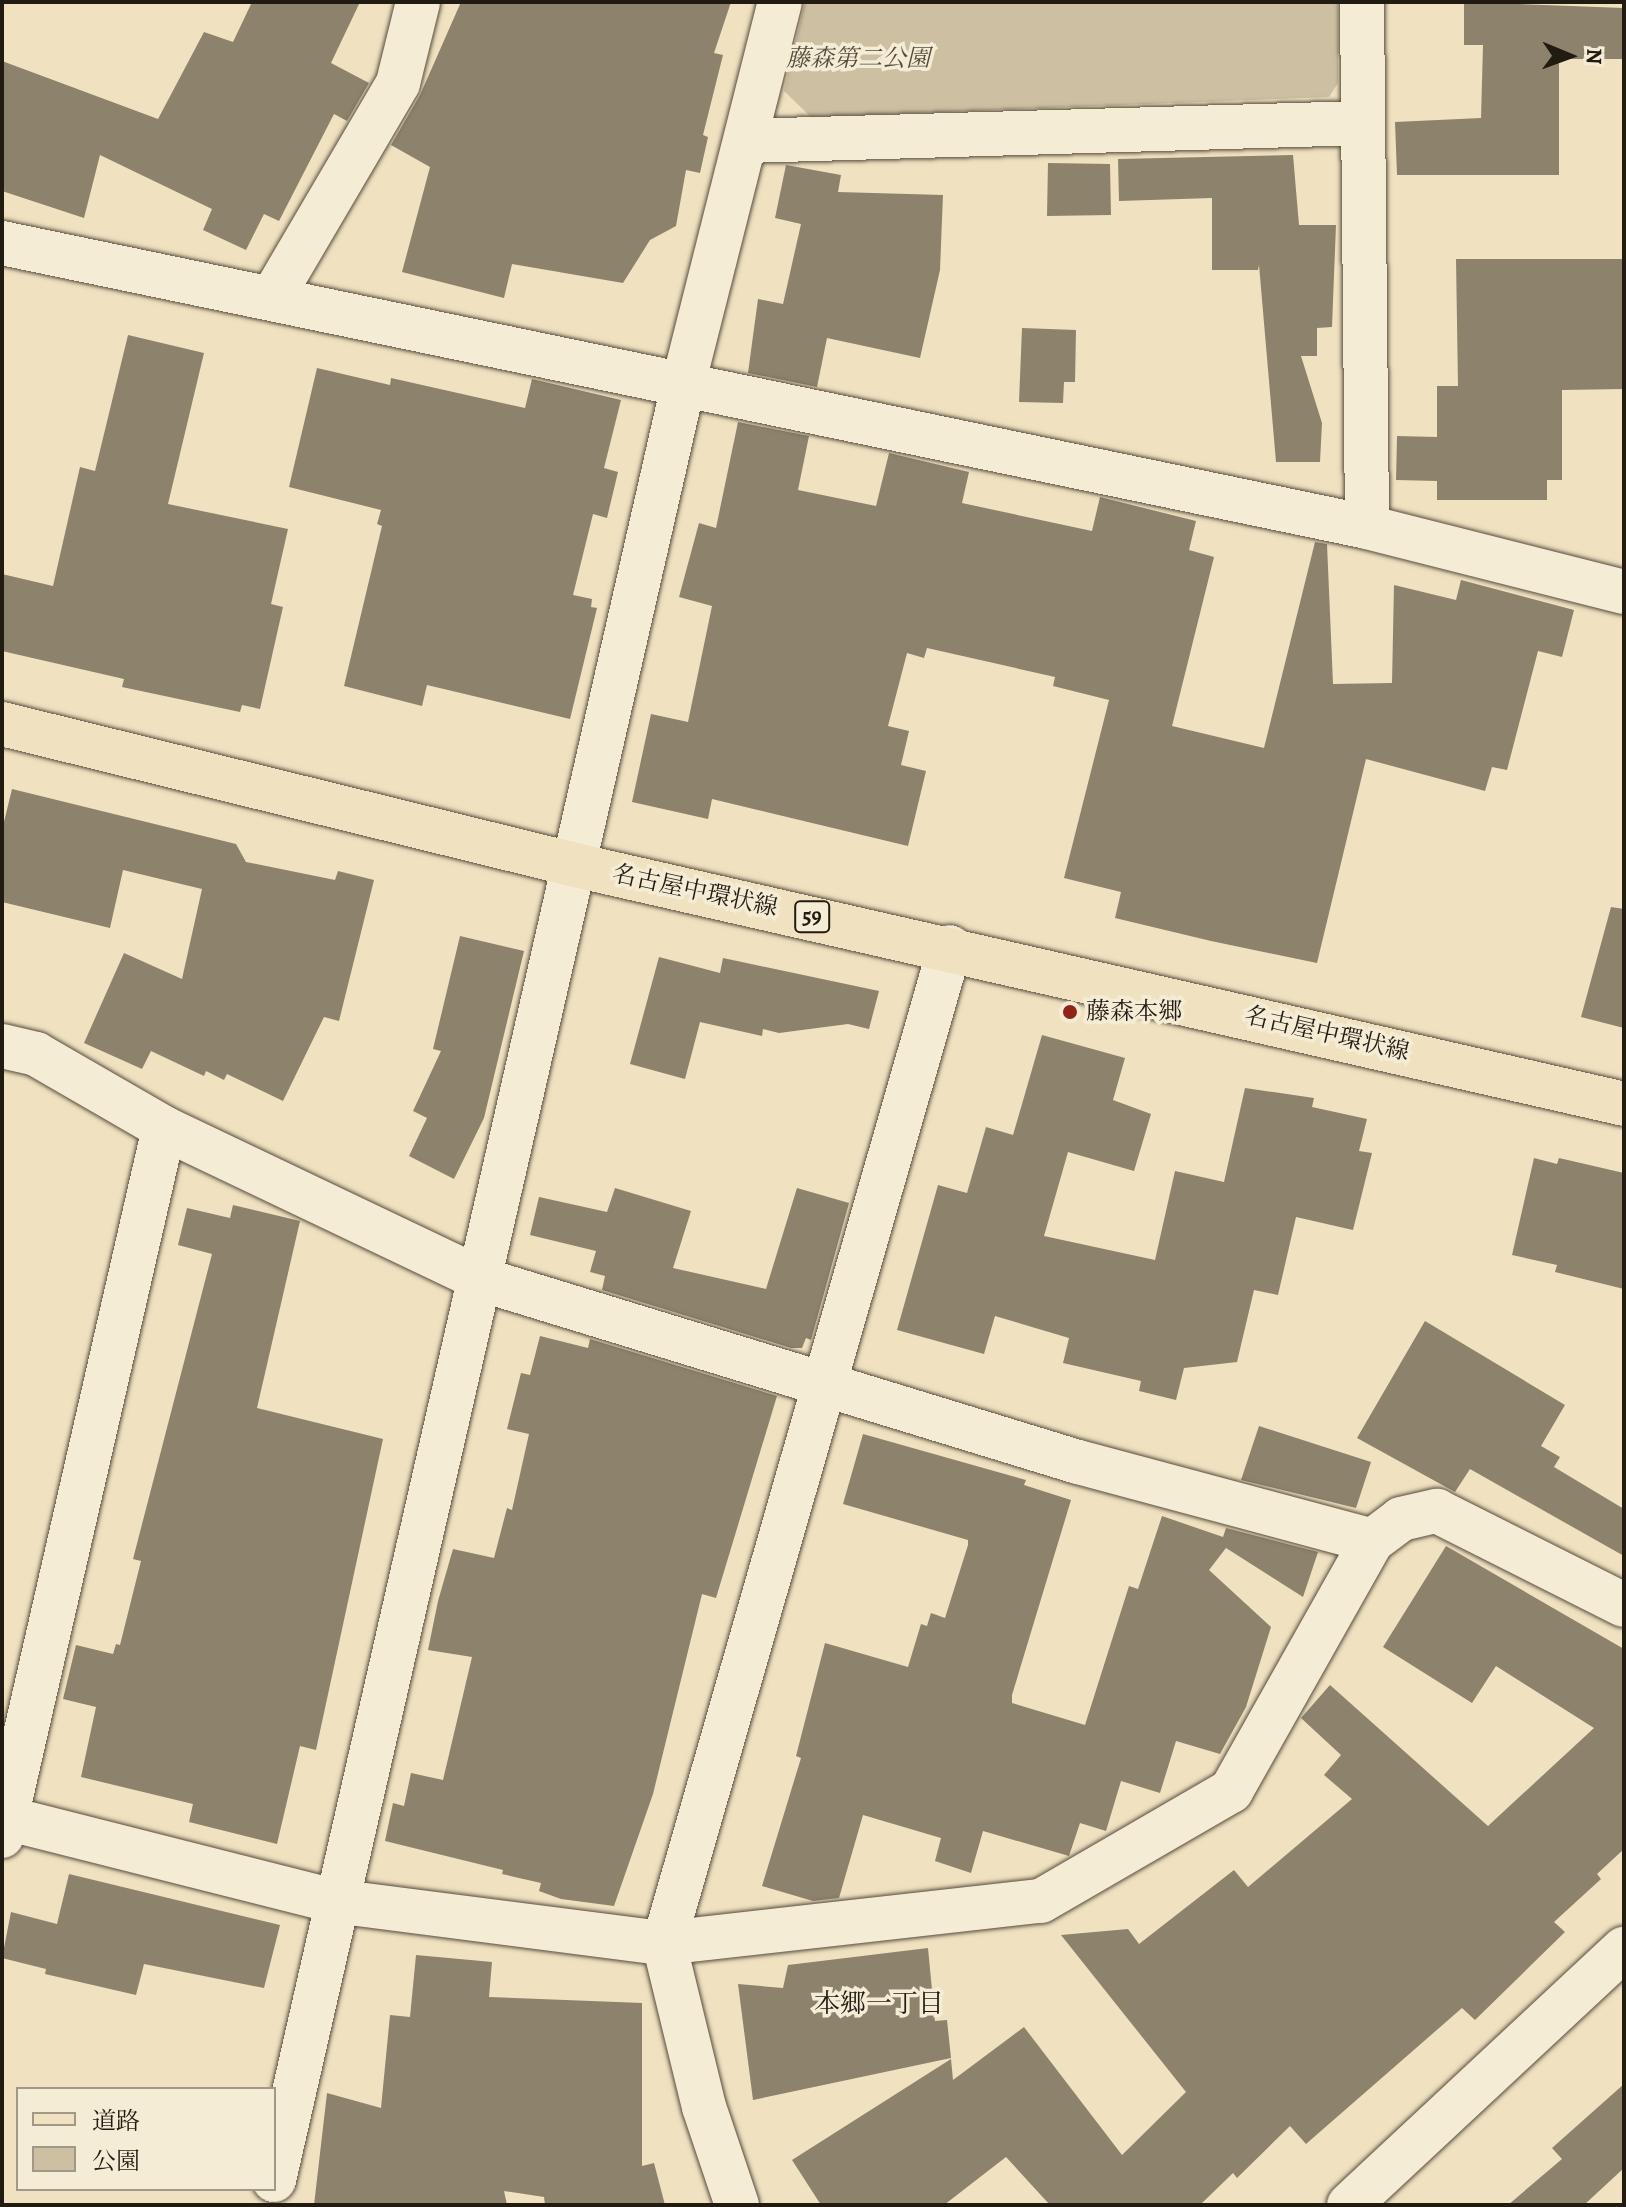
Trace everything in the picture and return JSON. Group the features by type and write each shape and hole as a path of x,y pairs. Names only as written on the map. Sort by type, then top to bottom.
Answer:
{"main road":[{"name":"名古屋中環状線","path":"2,724 575,865 950,947 1624,1104"}],"street":[{"path":"272,298 398,83 418,2"},
{"path":"276,2171 334,1901 480,1279 684,381 780,2"},
{"path":"1362,2 1367,527"},
{"path":"746,141 1363,123"},
{"path":"2,243 684,381 1367,527 1624,592"},
{"path":"737,2205 704,2107 664,1943 828,1384 950,947"},
{"path":"2,1046 36,1054 164,1128 480,1279 1078,1462 1372,1541"},
{"path":"164,1128 3,1824 334,1901 664,1943 1041,1901 1231,1791 1372,1541 1401,1519 1437,1511 1624,1605"},
{"path":"1349,2205 1616,1973"}],"green space":[{"name":"藤森第二公園","path":"805,2 1338,2 1338,83 1329,97 811,117 784,91"}],"building":[{"path":"252,2 360,2 331,63 369,83 347,121 334,114 279,221 264,214 246,250 203,230 212,209 100,155 84,218 2,191 2,61 158,119 204,32 233,42"},
{"path":"461,2 731,2 714,53 723,55 703,135 708,137 700,173 686,170 676,226 650,240 623,283 512,264 504,298 402,272 430,167 391,145 420,95"},
{"path":"1464,2 1624,8 1624,59 1559,59 1559,175 1397,175 1395,122 1481,118 1483,45 1464,45"},
{"path":"1293,155 1299,225 1336,225 1332,327 1317,328 1317,356 1301,356 1322,423 1320,462 1276,462 1259,265 1258,270 1212,270 1212,198 1119,201 1118,159"},
{"path":"1048,163 1110,164 1111,215 1047,216"},
{"path":"786,165 841,175 838,192 943,195 940,270 920,358 827,338 817,387 748,373 758,299 783,304 801,224 775,218"},
{"path":"1456,259 1624,259 1624,389 1562,390 1562,480 1547,480 1547,500 1437,500 1437,481 1396,480 1397,436 1437,437 1437,386 1458,386"},
{"path":"1022,328 1076,330 1075,382 1064,382 1063,403 1019,402"},
{"path":"128,335 204,353 168,504 288,529 271,604 283,607 260,709 242,705 240,712 122,687 124,679 2,651 2,574 53,586 80,467 95,471"},
{"path":"317,368 390,385 391,378 525,408 532,379 621,400 604,468 618,472 607,518 593,514 573,595 592,599 591,607 597,608 570,719 427,685 422,706 344,686 382,526 377,524 381,510 289,487"},
{"path":"738,422 809,436 798,490 876,506 889,453 969,472 962,503 1092,531 1100,497 1196,521 1189,550 1214,557 1172,726 1264,748 1315,542 1327,544 1333,684 1392,683 1394,585 1456,600 1461,580 1574,610 1562,657 1538,651 1507,770 1492,767 1485,791 1366,759 1317,963 1211,941 1115,918 1121,892 1064,878 1109,700 1053,686 1055,677 927,648 924,658 907,653 888,726 909,731 901,765 926,771 908,846 712,799 708,819 632,802 651,714 688,722 712,606 679,597 699,523 716,528"},
{"path":"12,789 236,844 246,862 335,880 338,871 374,880 339,1021 324,1017 283,1101 227,1074 224,1080 206,1071 204,1076 151,1051 142,1069 84,1043 124,953 182,979 202,889 123,870 110,928 2,902 2,830"},
{"path":"1611,907 1624,909 1624,1028 1581,1017"},
{"path":"460,936 524,951 484,1118 454,1179 409,1156 427,1118 413,1111 441,1051 433,1049"},
{"path":"659,957 720,973 723,958 879,991 869,1029 848,1024 779,1033 763,1029 762,1036 700,1022 685,1079 630,1064"},
{"path":"1042,1035 1125,1058 1113,1100 1151,1114 1134,1171 1068,1152 1044,1236 1155,1260 1175,1171 1224,1182 1245,1088 1314,1098 1312,1107 1367,1119 1359,1151 1372,1153 1353,1230 1296,1217 1278,1295 1254,1290 1237,1362 1184,1368 1176,1400 1139,1391 1141,1381 1063,1363 1069,1338 995,1316 984,1354 897,1330 938,1185 967,1193 986,1127 1013,1135"},
{"path":"1534,1158 1557,1164 1559,1158 1624,1173 1624,1289 1555,1272 1557,1265 1512,1255"},
{"path":"615,1188 691,1211 673,1268 766,1289 797,1188 849,1203 811,1340 806,1338 802,1348 791,1348 602,1290 605,1276 590,1272 596,1251 530,1235 539,1197 607,1212"},
{"path":"233,1205 300,1221 257,1408 383,1439 316,1750 300,1746 277,1844 189,1822 193,1804 81,1777 96,1707 63,1699 76,1645 113,1654 116,1644 120,1645 141,1561 133,1559 212,1254 178,1245 187,1208 230,1218"},
{"path":"1425,1321 1565,1405 1541,1446 1560,1457 1554,1467 1624,1509 1624,1556 1470,1469 1455,1492 1357,1438"},
{"path":"540,1336 588,1348 590,1339 777,1396 716,1598 702,1594 653,1794 614,1906 561,1899 539,1891 541,1883 502,1874 503,1870 385,1841 393,1803 404,1806 411,1773 443,1780 472,1657 428,1650 438,1601 453,1549 494,1558 507,1508 512,1510 529,1434 507,1429 521,1373 530,1375"},
{"path":"1259,1426 1371,1462 1356,1508 1241,1480"},
{"path":"863,1434 1026,1480 1024,1485 1071,1500 1012,1703 1085,1725 1129,1586 1138,1589 1162,1516 1223,1537 1226,1528 1318,1552 1303,1597 1226,1548 1209,1570 1271,1627 1246,1707 1220,1754 1176,1741 1160,1793 1121,1781 1106,1831 1080,1823 1069,1856 983,1831 971,1873 935,1861 941,1838 863,1815 839,1898 813,1901 762,1886 801,1758 796,1756 825,1643 908,1667 921,1624 927,1626 931,1613 945,1618 968,1545 968,1540 843,1504"},
{"path":"1446,1546 1624,1649 1624,1849 1597,1874 1601,1879 1554,1922 1565,1932 1475,2020 1462,2008 1306,2144 1290,2126 1237,2178 1233,2173 1200,2205 1050,2205 1006,2157 944,2205 821,2205 792,2160 951,2059 953,2080 1024,2027 1122,2155 1186,2092 1061,1935 1128,1929 1139,1944 1234,1870 1248,1887 1352,1799 1324,1775 1341,1755 1301,1718 1330,1685 1488,1826 1594,1728 1496,1666 1472,1703 1383,1647"},
{"path":"69,1874 280,1925 264,1988 144,1964 136,1995 45,1974 46,1969 2,1958 11,1912 57,1924"},
{"path":"928,1948 935,2021 947,2020 951,2058 753,2100 738,1984 783,1988 788,1965"},
{"path":"416,1955 492,1962 489,1997 642,2003 642,2166 654,2163 665,2205 545,2205 544,2197 504,2191 507,2205 314,2205 327,2093 381,2108 390,2015 410,2017"},
{"path":"1624,2084 1624,2168 1584,2205 1508,2205 1562,2159 1552,2148"}],"place":[{"name":"藤森本郷","path":"1070,1012"}],"district":[{"name":"本郷一丁目","path":"879,2004"}]}
